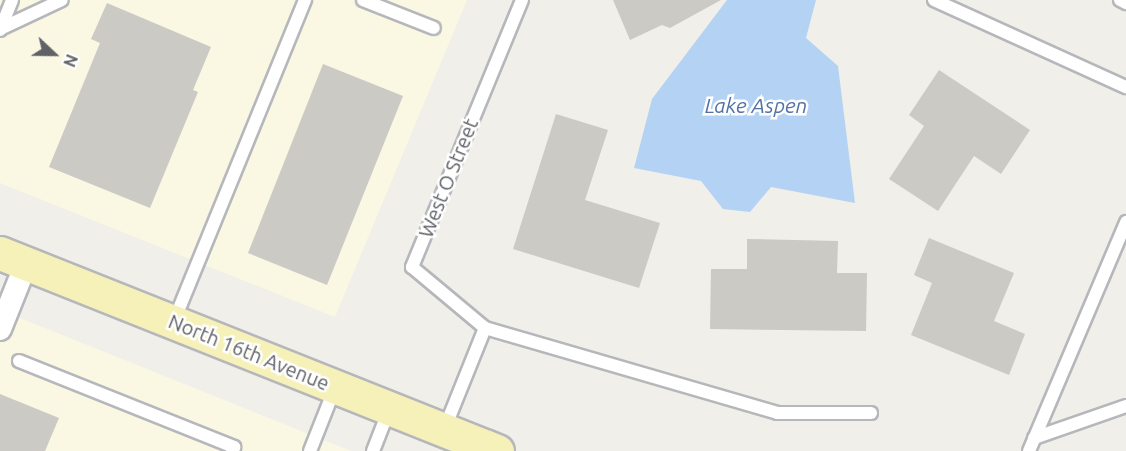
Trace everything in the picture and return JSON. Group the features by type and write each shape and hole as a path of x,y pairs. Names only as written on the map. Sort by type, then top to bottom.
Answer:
{"main road":[{"name":"North 16th Avenue","path":"13,259 497,451"}],"street":[{"path":"0,329 13,259"}],"lane":[{"path":"0,30 12,0"},
{"path":"0,30 62,0"},
{"path":"174,322 304,0"},
{"path":"363,0 434,28"},
{"name":"West O Street","path":"485,328 412,267 522,0"},
{"path":"934,0 1126,87"},
{"path":"1120,0 1126,3"},
{"path":"1029,451 1126,222"},
{"path":"444,430 485,328 777,413 871,413"},
{"path":"19,361 234,447 232,451"},
{"path":"310,451 336,387"},
{"path":"1034,438 1126,406"},
{"path":"373,451 390,408"}],"shaded area":[{"path":"0,0 467,0 335,317 0,183"},
{"path":"0,310 351,451 0,451"}],"water":[{"name":"Lake Aspen","path":"727,0 816,0 806,38 838,66 855,203 771,187 750,212 723,209 701,181 634,168 652,99"}],"building":[{"path":"613,0 721,0 670,28 662,25 630,40"},
{"path":"107,3 211,47 193,90 198,92 150,208 49,167 100,43 91,39"},
{"path":"323,64 403,96 327,285 248,253"},
{"path":"939,70 1030,130 1001,174 974,156 938,211 889,179 924,126 909,115"},
{"path":"556,114 608,130 585,200 660,223 639,288 513,249"},
{"path":"929,238 1014,273 994,321 1025,334 1009,375 911,335 932,283 914,275"},
{"path":"747,239 838,241 837,273 867,273 866,331 710,329 711,269 747,269"},
{"path":"0,394 59,418 45,451 0,451"}]}
